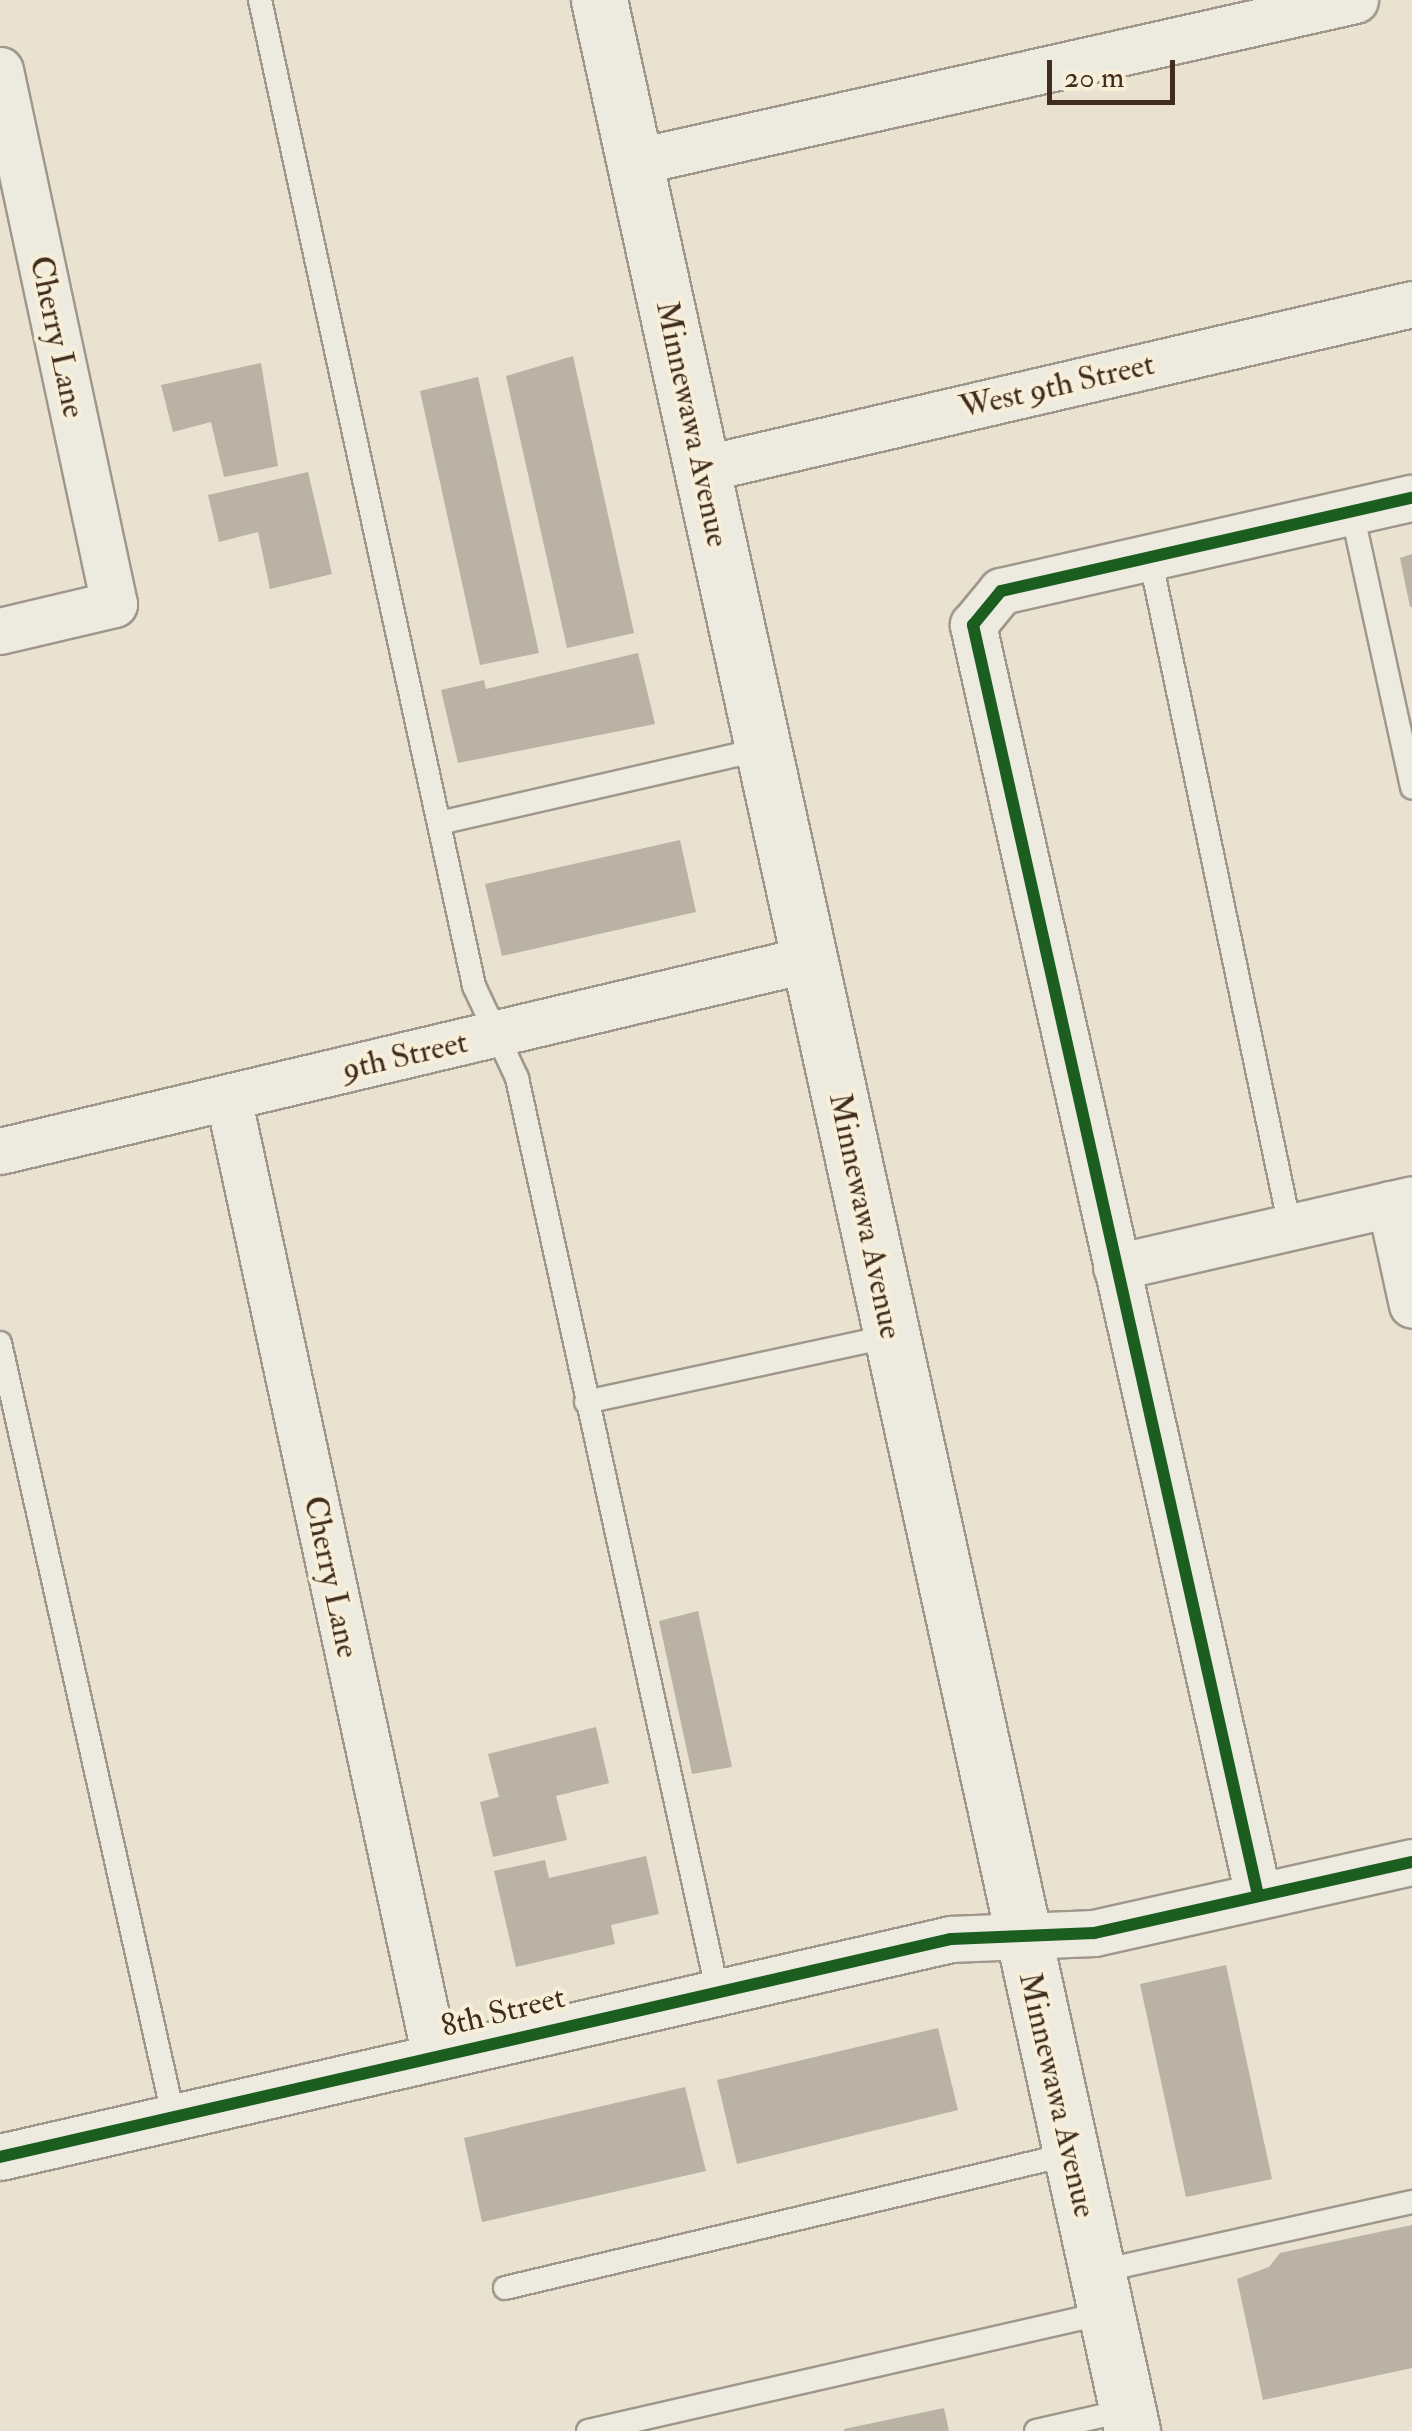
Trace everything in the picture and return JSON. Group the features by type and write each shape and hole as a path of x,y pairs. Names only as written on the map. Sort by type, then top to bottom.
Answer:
{"main road":[{"name":"Minnewawa Avenue","path":"598,0 1129,2420"}],"street":[{"path":"634,162 1355,0"},
{"name":"Cherry Lane","path":"0,70 6,122 114,604 0,631"},
{"name":"West 9th Street","path":"702,468 1412,304"},
{"path":"1258,1896 974,624 1001,591 1412,498"},
{"name":"9th Street","path":"0,1151 809,959"},
{"name":"Cherry Lane","path":"228,1098 435,2057"},
{"path":"1116,1267 1401,1201 1412,1305"},
{"name":"8th Street","path":"0,2157 717,1989 951,1939 1094,1934 1412,1862"}],"lane":[{"path":"260,0 474,986 517,1078 717,1989"},
{"path":"1352,512 1412,788"},
{"path":"1150,558 1290,1227"},
{"path":"439,823 763,749"},
{"path":"586,1402 891,1336"},
{"path":"0,1343 174,2119"},
{"path":"505,2288 1070,2154"},
{"path":"588,2431 1101,2292 1412,2202"},
{"path":"1036,2431 1129,2420"}],"building":[{"path":"573,356 634,633 567,648 506,376"},
{"path":"261,363 278,466 224,477 211,422 173,432 161,385"},
{"path":"478,377 539,653 480,665 420,391"},
{"path":"308,472 332,574 270,589 258,532 219,542 208,495"},
{"path":"1412,554 1412,607 1410,607 1400,558"},
{"path":"638,653 655,724 458,763 441,690 484,680 486,689"},
{"path":"680,840 696,912 502,956 485,884"},
{"path":"698,1611 732,1767 692,1774 659,1621"},
{"path":"596,1727 609,1783 556,1796 567,1840 493,1857 480,1802 499,1797 488,1754"},
{"path":"646,1856 659,1914 611,1925 615,1944 516,1967 494,1871 545,1860 549,1878"},
{"path":"1226,1965 1272,2179 1186,2197 1140,1984"},
{"path":"938,2028 958,2110 737,2164 717,2080"},
{"path":"685,2087 706,2171 482,2222 464,2138"},
{"path":"1412,2225 1412,2368 1263,2400 1237,2279 1269,2267 1280,2253"},
{"path":"944,2408 949,2431 844,2431 844,2429"}],"cycle path":[{"path":"1258,1895 973,625 1001,591 1412,498"},
{"path":"0,2157 951,1939 1094,1933 1412,1862"}]}
